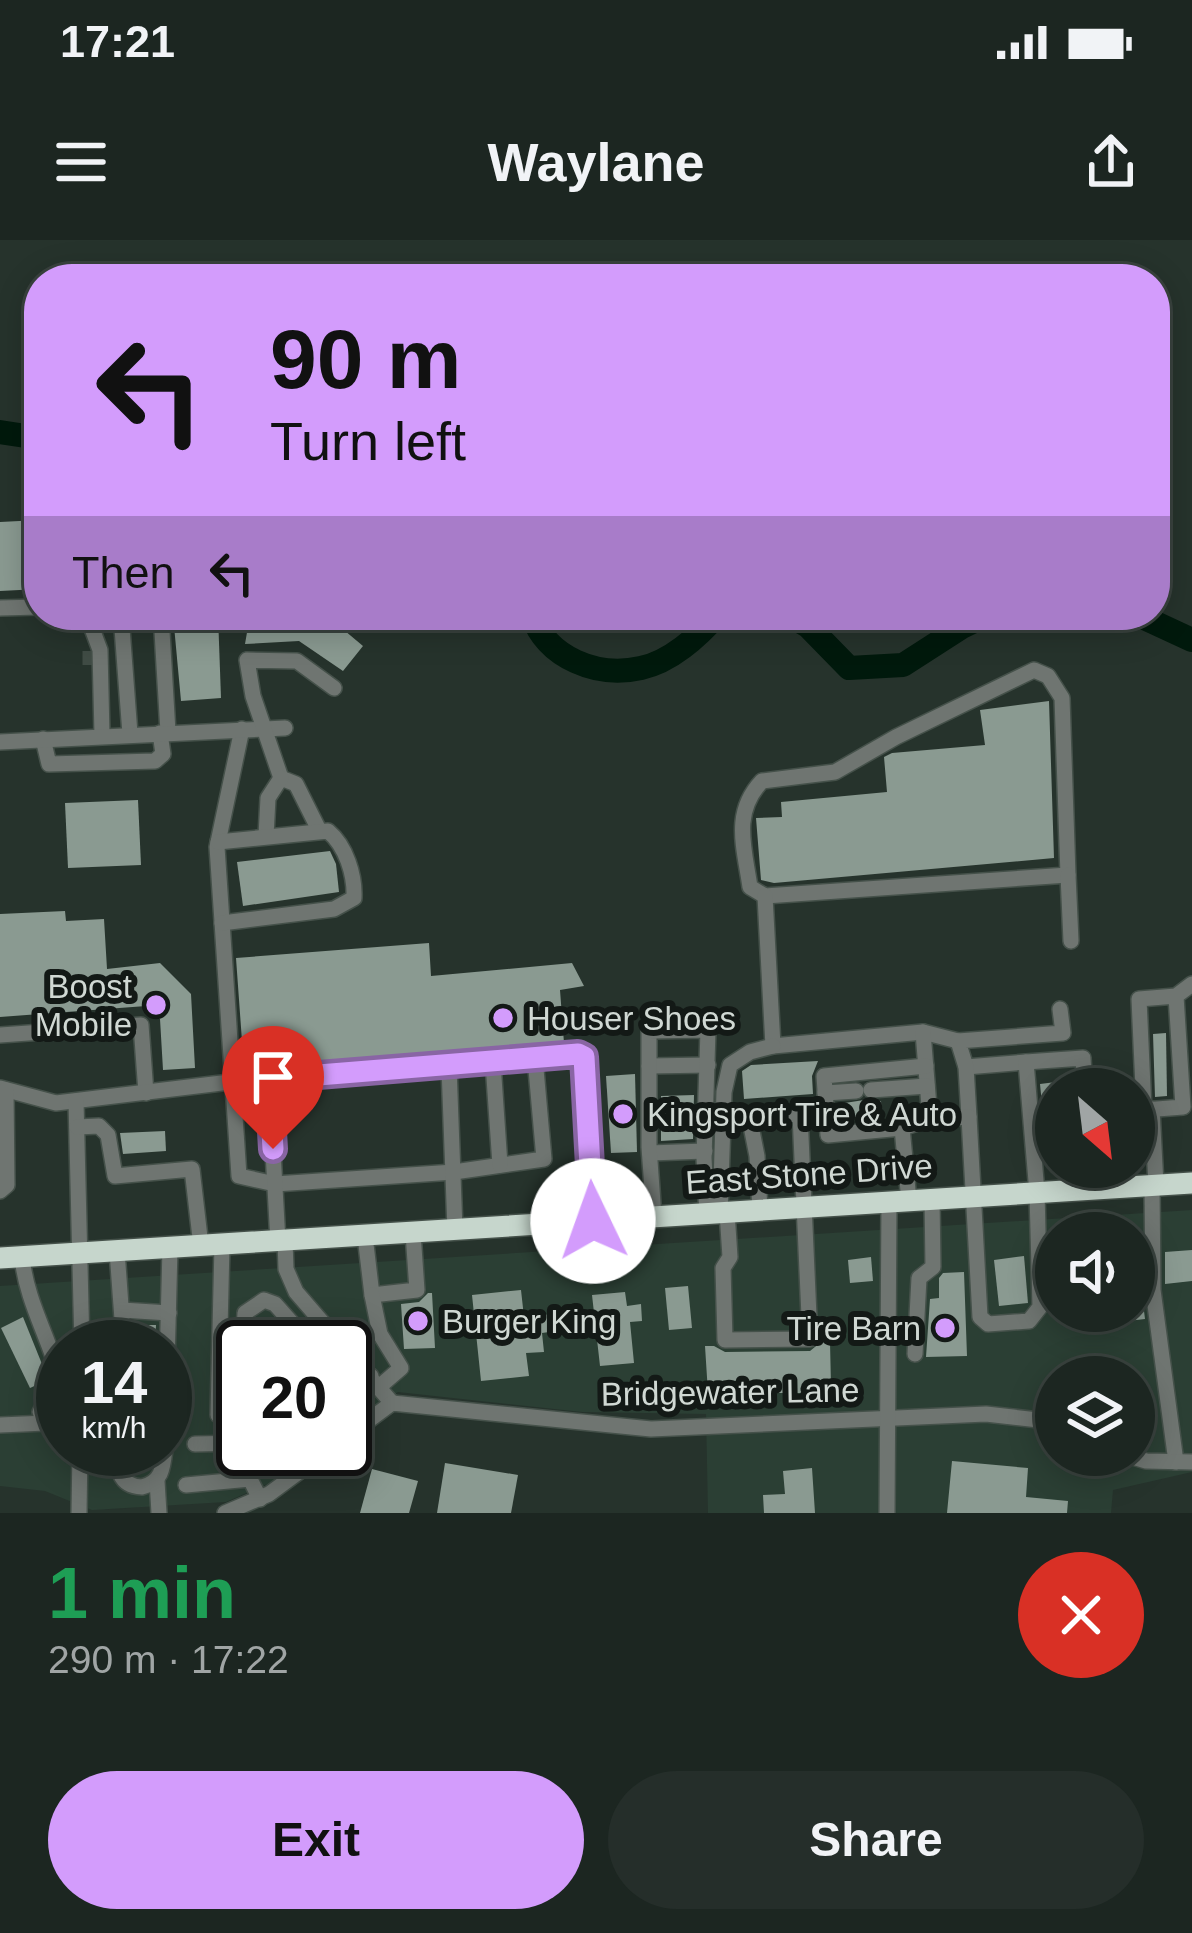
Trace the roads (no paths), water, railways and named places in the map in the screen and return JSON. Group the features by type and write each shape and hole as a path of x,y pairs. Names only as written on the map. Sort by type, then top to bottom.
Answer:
{"highway":[{"name":"East Stone Drive","path":"1155,1185 1192,1183"},
{"name":"East Stone Drive","path":"11,1258 1037,1193 1055,1188"}],"street":[{"path":"89,630 101,682 102,735"},
{"path":"122,630 130,734"},
{"path":"43,739 49,764 155,761 163,754 161,630"},
{"path":"92,650 91,671 101,682"},
{"path":"319,830 296,784 281,778 263,728 248,660 297,661 334,688"},
{"path":"1068,875 765,896 750,887 742,809 763,781 835,772 1034,670 1048,676 1062,698 1071,941"},
{"path":"0,742 285,728"},
{"path":"242,729 218,842 238,1177 275,1184 454,1172 544,1159 535,1058"},
{"path":"266,836 268,798 281,778"},
{"path":"218,842 328,831 340,844 355,889 354,898 334,909 222,923"},
{"path":"765,896 773,1046"},
{"path":"1142,1068 1139,999 1176,996 1192,985"},
{"path":"1155,1109 1183,1107 1176,996"},
{"path":"718,1213 724,1092 730,1065 750,1052 923,1032 958,1041 1063,1033 1060,1009"},
{"path":"0,1035 141,1025 146,1093"},
{"path":"654,1217 649,1031 708,1030 705,1150 730,1257 723,1268 725,1340 810,1339 800,1114 749,1117 760,1210"},
{"path":"923,1032 930,1119"},
{"path":"958,1041 966,1066 980,1317 988,1324 1029,1321 1040,1307 1026,1062"},
{"path":"4,1184 3,1089 56,1102 76,1101 230,1082 578,1054 584,1057 593,1221"},
{"path":"966,1066 1083,1058 1084,1068"},
{"path":"493,1063 500,1165"},
{"path":"649,1066 708,1066"},
{"path":"926,1066 824,1076 828,1135 969,1117"},
{"path":"449,1067 455,1230"},
{"path":"269,1079 287,1278 321,1320"},
{"path":"825,1093 927,1085"},
{"path":"76,1101 82,1320"},
{"path":"76,1127 99,1126 108,1135 115,1176 192,1168 212,1246 216,1359"},
{"path":"887,1513 890,1420 910,1201 902,1128"},
{"path":"650,1153 705,1150"},
{"path":"1154,1188 1153,1290 1184,1462"},
{"path":"910,1201 933,1268 919,1278 915,1354"},
{"path":"372,1294 417,1290 413,1233"},
{"path":"365,1236 380,1334 401,1368 372,1383"},
{"path":"169,1320 170,1248"},
{"path":"117,1251 123,1320"},
{"path":"11,1258 41,1320"},
{"path":"245,1320 245,1313 263,1300 275,1304 288,1320"},
{"path":"254,1320 255,1304"},
{"path":"122,1310 169,1313"},
{"path":"372,1379 392,1403 372,1418"},
{"name":"Bridgewater Lane","path":"392,1403 651,1429 986,1414 1035,1420"},
{"path":"0,1425 36,1424"},
{"path":"195,1444 216,1444"},
{"path":"79,1513 80,1476"},
{"path":"122,1476 127,1483 142,1487 157,1481"},
{"path":"159,1513 160,1476"},
{"path":"250,1476 260,1499"},
{"path":"225,1513 260,1499 292,1476"},
{"path":"186,1485 250,1479"}],"waterway":[{"path":"0,432 24,436"},
{"path":"539,630 561,653 608,670 652,665 702,630"},
{"path":"812,630 849,668 903,665 957,630"},
{"path":"1170,630 1192,640"}],"tunnel":[{"path":"90,651 90,665"}],"place":[{"name":"Boost Mobile","path":"156,1005"},
{"name":"Houser Shoes","path":"503,1018"},
{"name":"Kingsport Tire & Auto","path":"623,1114"},
{"name":"Burger King","path":"418,1321"},
{"name":"Tire Barn","path":"945,1328"}]}
